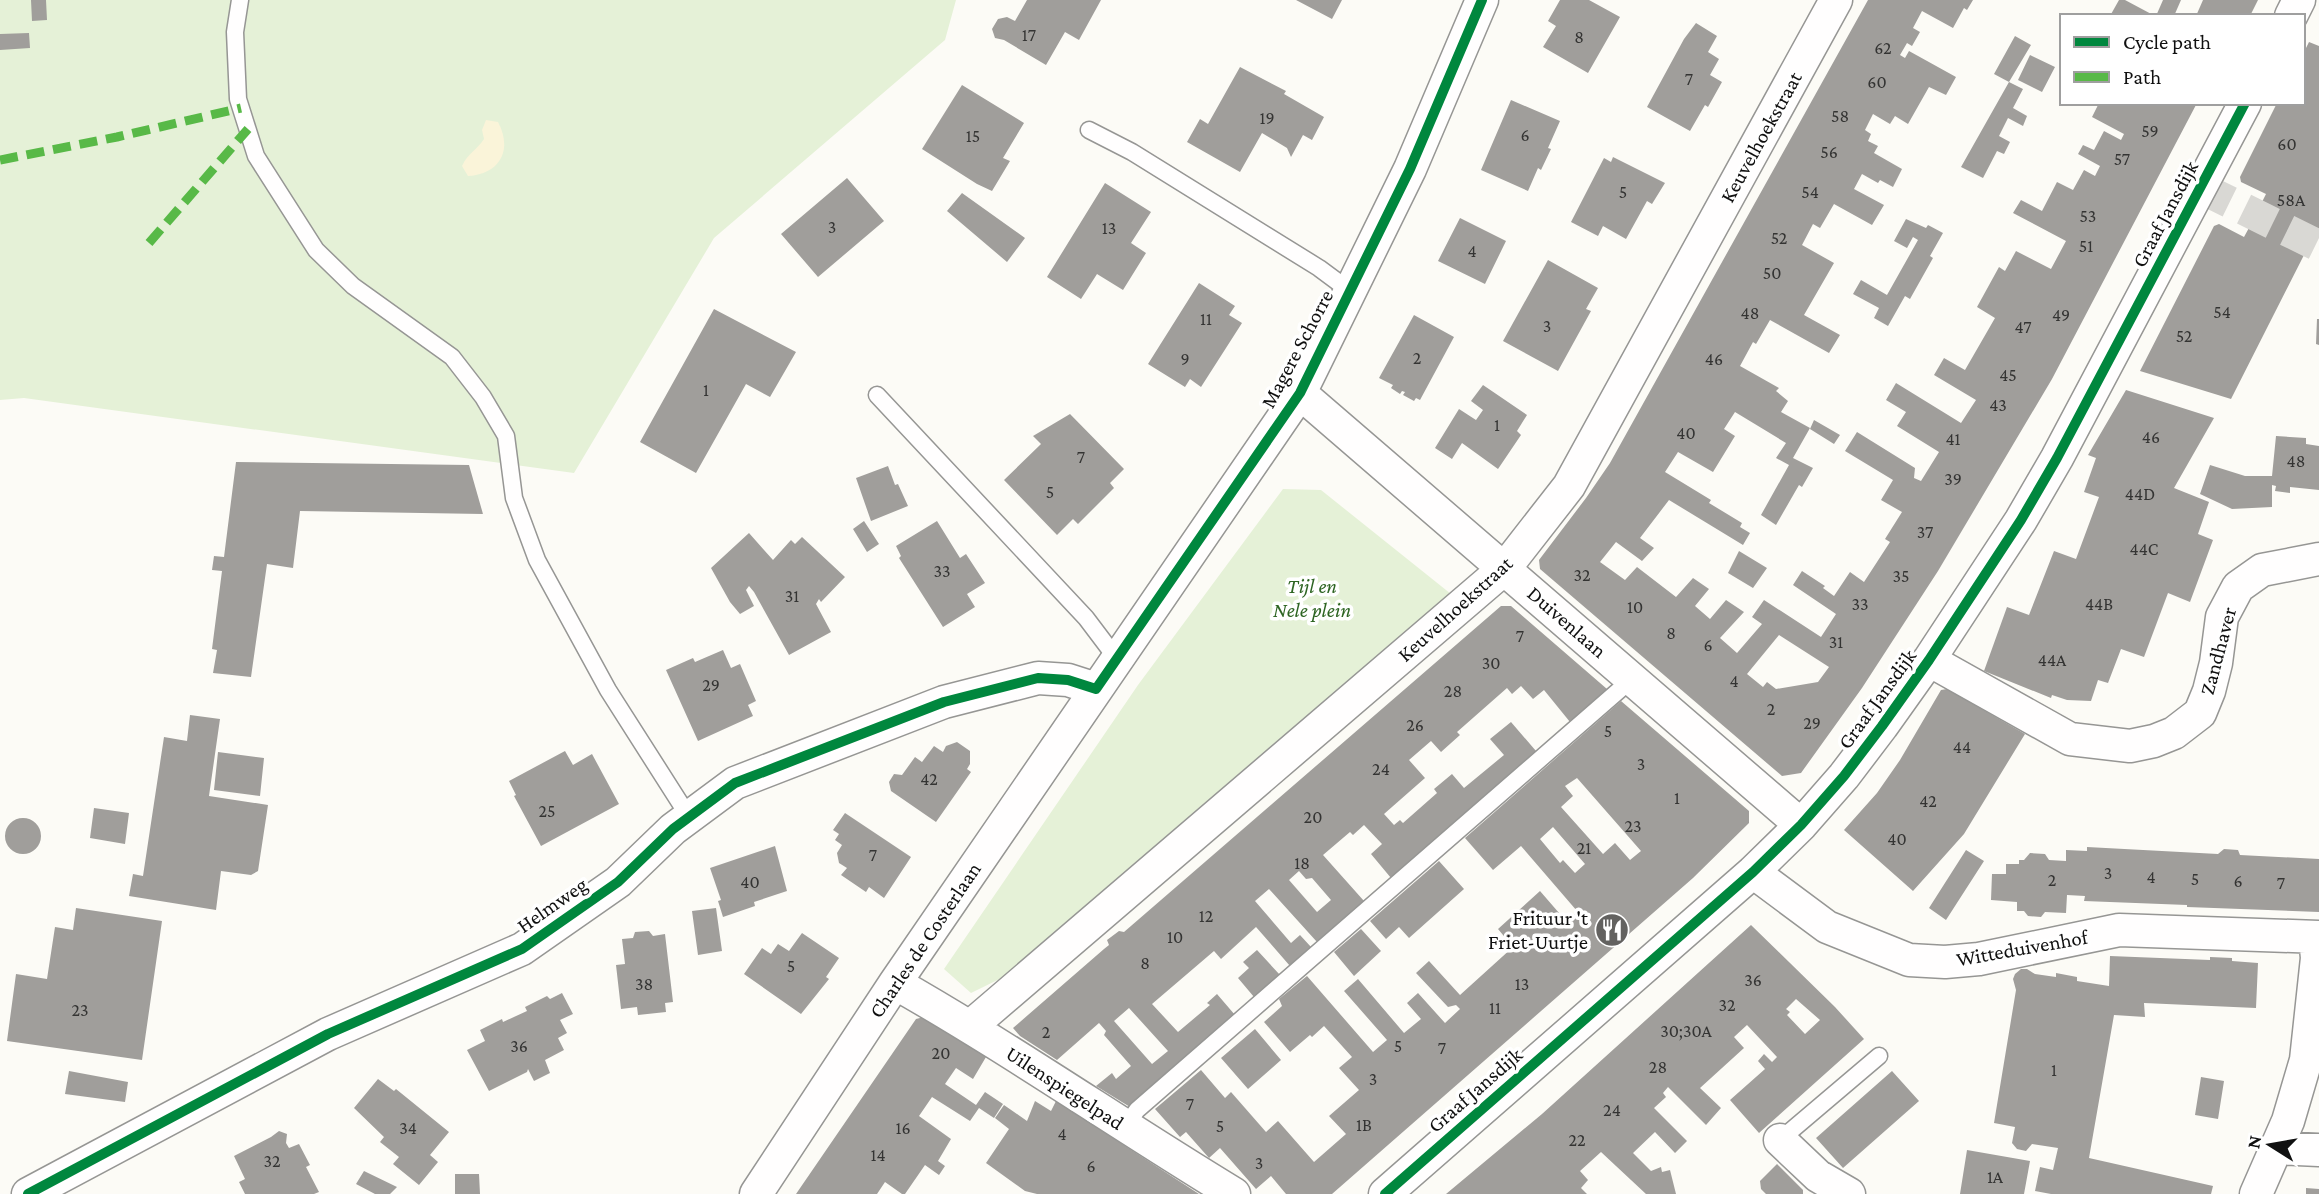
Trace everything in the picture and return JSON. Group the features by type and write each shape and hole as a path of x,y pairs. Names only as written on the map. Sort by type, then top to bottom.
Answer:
{"street":[{"name":"Magere Schorre","path":"1096,689 1300,393 1410,169 1482,0"},
{"name":"Keuvelhoekstraat","path":"971,1026 1505,569 1569,486 1836,0"},
{"name":"Graaf Jansdijk","path":"1385,1194 1753,872 1801,825 1844,776 1929,660 2021,520 2057,458 2244,105"},
{"name":"Duivenlaan","path":"1300,393 1801,825"},
{"name":"Zandhaver","path":"1929,660 2070,738 2130,746 2154,741 2174,733 2200,713 2216,663 2222,617 2238,587 2262,570 2319,559"},
{"name":"Helmweg","path":"28,1194 328,1034 522,949 618,882 673,829 735,783 944,702 1038,678 1068,680 1096,689"},
{"name":"Charles de Costerlaan","path":"756,1194 1096,689"},
{"name":"Witteduivenhof","path":"1753,872 1827,927 1909,960 1945,962 1979,959 2119,930 2317,937 2306,1060 2288,1121 2256,1194"},
{"name":"Uilenspiegelpad","path":"895,984 971,1026 1125,1128 1234,1194"},
{"path":"1780,1140 1818,1176 1849,1194"},
{"path":"2276,1148 2319,1150"}],"lane":[{"path":"240,0 236,32 238,99 256,156 316,250 354,286 452,357 483,397 506,436 514,498 537,560 608,690 689,817"},
{"path":"1089,130 1132,152 1319,268 1350,291"},
{"path":"877,396 1086,618 1117,659"},
{"path":"1125,1128 1137,1110 1632,679"},
{"path":"1780,1140 1879,1056"}],"green space":[{"path":"0,0 956,0 945,40 714,238 574,473 24,398 0,400"},
{"name":"Tijl en Nele plein","path":"1283,489 1321,490 1451,594 1018,970 971,993 944,969 1138,685"}],"sand":[{"path":"486,120 498,122 504,151 501,159 488,171 468,176 462,166 484,139 482,130"}],"building":[{"path":"31,0 46,0 47,20 32,21"},
{"path":"1027,0 1101,0 1079,40 1065,32 1046,65 1004,40 995,38 992,29 998,19 1007,17 1015,21"},
{"path":"1296,0 1342,0 1332,19"},
{"path":"1560,0 1589,0 1620,17 1588,73 1543,47 1556,26 1548,21"},
{"path":"1868,0 1973,0 1967,10 1964,8 1953,28 1922,11 1913,28 1920,32 1912,46 1907,43 1900,55 1905,58 1909,51 1956,77 1946,95 1929,87 1908,124 1895,116 1890,124 1873,114 1865,130 1871,134 1868,141 1878,146 1874,153 1902,169 1893,187 1880,180 1878,183 1862,174 1854,189 1884,205 1872,225 1834,204 1820,228 1813,224 1802,245 1834,263 1804,315 1840,335 1829,353 1770,320 1756,344 1753,342 1740,366 1779,388 1776,391 1788,401 1781,412 1810,428 1793,458 1813,468 1802,487 1799,485 1776,525 1761,515 1789,465 1776,458 1786,443 1735,412 1724,429 1735,436 1713,472 1678,452 1665,472 1742,523 1740,527 1750,533 1743,545 1669,500 1640,538 1654,548 1642,561 1616,542 1600,562 1625,580 1637,567 1676,597 1693,578 1709,589 1695,606 1710,619 1726,600 1744,612 1720,638 1737,653 1762,624 1752,617 1764,600 1821,637 1836,614 1793,585 1802,571 1825,586 1823,588 1834,596 1850,572 1864,582 1890,542 1885,539 1902,512 1881,500 1893,480 1845,451 1857,432 1915,468 1914,478 1921,481 1939,452 1897,426 1906,412 1886,400 1896,383 1961,423 1976,400 1934,375 1944,358 1965,370 1995,318 1977,307 1999,267 2005,271 2016,251 2051,269 2066,241 2013,213 2021,200 2042,211 2057,182 2073,190 2084,170 2095,176 2100,166 2078,154 2083,145 2094,150 2104,131 2121,140 2124,134 2092,117 2098,105 2196,105 2052,379 1938,571 1862,688 1801,773 1782,776 1540,569 1539,560 1610,463","holes":["1779,635 1829,667 1818,682 1776,689 1767,682 1763,687 1747,674"]},
{"path":"2119,0 2125,0 2151,14 2111,14"},
{"path":"2163,0 2181,0 2175,14 2157,14"},
{"path":"2203,0 2258,0 2251,14 2197,14"},
{"path":"1696,23 1717,36 1708,52 1719,59 1710,75 1722,82 1690,131 1647,107 1684,39"},
{"path":"29,33 30,48 0,50 0,34"},
{"path":"2015,36 2031,45 2009,82 1994,74"},
{"path":"2309,42 2319,46 2319,228 2316,234 2297,224 2286,245 2304,255 2231,399 2140,371 2214,226 2219,224 2244,237 2250,226 2266,194 2241,182 2240,177 2276,105 2305,105 2305,50"},
{"path":"2030,55 2055,67 2042,92 2018,80"},
{"path":"1240,67 1286,91 1284,94 1324,117 1312,140 1303,135 1291,157 1287,148 1262,133 1240,172 1187,142 1200,119 1208,124"},
{"path":"2009,82 2023,89 2013,108 2027,116 2023,126 2008,118 1999,136 2010,142 2004,154 1997,151 1983,178 1961,167"},
{"path":"962,85 1024,123 1003,158 1010,161 992,191 922,149"},
{"path":"1511,100 1560,121 1548,148 1551,149 1541,170 1538,168 1528,191 1481,170"},
{"path":"1613,157 1665,183 1652,204 1647,201 1626,239 1603,226 1598,236 1571,222 1604,158 1611,162"},
{"path":"847,178 884,221 818,277 781,234"},
{"path":"1105,183 1151,212 1131,243 1146,253 1123,290 1097,274 1081,299 1047,277"},
{"path":"962,193 1025,238 1007,262 947,211"},
{"path":"1460,218 1506,241 1485,284 1438,261"},
{"path":"1906,219 1926,228 1928,225 1943,233 1930,256 1933,258 1910,299 1905,296 1888,326 1874,318 1879,308 1853,294 1861,280 1887,295 1918,240 1913,237 1907,248 1894,241"},
{"path":"1548,260 1598,288 1586,309 1591,311 1558,371 1503,341"},
{"path":"1199,283 1235,306 1229,315 1242,323 1201,387 1190,379 1185,387 1148,364"},
{"path":"714,309 796,352 770,397 746,384 696,473 640,442"},
{"path":"1414,315 1454,337 1420,400 1416,398 1414,401 1403,395 1405,392 1400,394 1391,388 1393,385 1379,378"},
{"path":"2319,319 2319,345 2316,344"},
{"path":"1483,385 1527,415 1517,431 1521,435 1498,469 1462,443 1452,459 1435,448 1459,409 1476,420 1483,410 1471,401"},
{"path":"2126,390 2214,418 2174,488 2209,502 2198,534 2213,540 2190,602 2168,593 2144,657 2121,649 2108,683 2098,680 2091,701 2067,700 2052,695 2051,698 1984,671 2007,607 2029,615 2054,551 2076,559 2099,497 2084,492 2096,458 2088,455"},
{"path":"1070,414 1124,469 1110,483 1114,488 1078,524 1073,519 1057,535 1004,480 1041,444 1033,436"},
{"path":"1814,420 1840,435 1834,444 1810,429"},
{"path":"2276,436 2306,438 2306,444 2319,446 2319,490 2290,487 2290,493 2275,491 2276,486 2272,485 2272,507 2232,509 2200,494 2210,465 2245,476 2272,476"},
{"path":"236,462 469,465 483,514 300,511 293,568 267,564 251,677 213,673 217,650 212,649 222,571 212,570 214,556 224,557"},
{"path":"888,466 895,485 898,484 908,506 871,521 856,478"},
{"path":"864,521 879,544 867,552 853,529"},
{"path":"937,521 960,558 966,554 985,583 967,594 975,607 943,627 899,558 901,556 896,546"},
{"path":"749,533 773,560 791,540 795,544 802,537 845,577 816,604 831,632 789,655 749,586 746,590 754,606 740,614 730,602 711,568"},
{"path":"1739,551 1767,568 1753,588 1728,573"},
{"path":"1501,606 1511,606 1607,689 1570,722 1544,690 1533,699 1521,686 1512,694 1507,688 1457,732 1460,735 1441,752 1431,741 1409,760 1425,778 1384,814 1394,825 1400,820 1403,823 1437,793 1434,789 1452,774 1464,788 1504,755 1490,739 1511,722 1536,751 1391,878 1371,854 1382,844 1364,825 1353,835 1350,832 1323,855 1364,901 1317,942 1269,889 1255,901 1291,943 1300,935 1311,947 1290,966 1256,927 1221,959 1214,951 1152,1004 1178,1032 1210,1005 1207,1003 1217,994 1235,1015 1130,1107 1096,1086 1112,1073 1116,1079 1131,1066 1104,1035 1106,1031 1099,1023 1057,1060 1020,1036 1013,1028 1109,945 1107,940 1119,931 1124,932","holes":["1299,871 1306,879 1312,878 1331,900 1317,912 1289,880","1129,1008 1168,1051 1152,1064 1114,1021"]},
{"path":"723,650 731,668 740,664 756,701 748,705 753,716 698,741 666,670 693,658 695,662"},
{"path":"1947,689 2025,734 1964,834 1913,891 1844,830 1877,793 1900,760 1941,690"},
{"path":"1621,701 1749,811 1749,823 1693,878 1332,1194 1286,1194 1271,1176 1256,1189 1220,1148 1209,1158 1186,1132 1180,1137 1155,1109 1201,1070 1225,1098 1231,1092 1266,1132 1278,1121 1314,1162 1346,1134 1329,1116 1359,1090 1339,1068 1352,1057 1324,1026 1290,1052 1264,1022 1282,1006 1279,999 1307,976 1373,1052 1387,1040 1344,991 1358,979 1404,1033 1421,1019 1407,1003 1418,993 1445,1023 1460,1009 1456,1005 1448,1007 1416,973 1429,961 1460,995 1513,947 1498,929 1540,891 1566,921 1577,911 1521,846 1493,870 1465,838","holes":["1577,778 1641,851 1630,860 1615,843 1603,854 1561,807 1573,796 1565,786","1553,827 1585,864 1575,873 1563,860 1560,863 1540,839"]},
{"path":"190,715 220,719 209,796 268,805 258,871 251,875 221,871 216,910 129,896 133,874 143,876 164,737 187,741"},
{"path":"957,742 970,751 970,764 967,769 971,772 936,822 891,791 889,782 894,774 902,775 915,757 922,762 934,746 943,752 946,746"},
{"path":"565,751 573,765 592,754 619,804 541,846 514,796 516,795 509,781"},
{"path":"218,752 264,758 260,796 214,790"},
{"path":"94,808 129,813 125,844 90,838"},
{"path":"845,813 911,857 884,898 869,887 866,892 841,875 847,868 839,863 837,853 842,845 835,840 839,834 833,830"},
{"path":"23,818 36,823 41,836 36,849 23,854 10,849 5,836 10,823"},
{"path":"775,846 787,891 754,902 755,906 723,917 718,901 721,900 710,868"},
{"path":"2087,847 2218,854 2224,849 2238,850 2240,855 2319,859 2319,912 2084,901 2085,896 2067,895 2066,913 2045,912 2041,917 2028,916 2024,911 2017,911 2017,902 1991,900 1992,874 2006,874 2006,864 2019,864 2019,860 2024,860 2030,853 2045,854 2049,860 2066,861 2066,850 2087,851"},
{"path":"1966,850 1984,861 1946,920 1929,908"},
{"path":"1439,861 1464,889 1409,938 1399,927 1386,939 1370,921"},
{"path":"76,908 162,921 142,1060 7,1041 16,974 47,979 55,927 73,930"},
{"path":"716,908 722,951 698,955 692,911"},
{"path":"1751,925 1864,1039 1759,1133 1730,1100 1765,1069 1758,1061 1764,1054 1772,1062 1777,1057 1747,1025 1734,1037 1744,1048 1700,1088 1721,1108 1706,1125 1668,1087 1663,1093 1666,1097 1654,1108 1687,1141 1675,1153 1655,1132 1633,1153 1651,1171 1661,1167 1662,1172 1670,1170 1676,1194 1646,1194 1601,1152 1580,1171 1588,1180 1581,1188 1587,1194 1446,1194 1542,1114","holes":["1796,999 1820,1020 1805,1034 1787,1015 1790,1012 1786,1009"]},
{"path":"1361,929 1381,951 1354,976 1334,952"},
{"path":"649,931 653,936 665,934 673,1002 665,1003 666,1012 638,1015 637,1007 621,1009 616,965 625,964 622,939 633,938 635,932"},
{"path":"802,933 839,958 826,977 829,979 801,1014 744,974 762,948 771,954 778,944 789,951"},
{"path":"1257,950 1280,975 1254,997 1238,978 1249,968 1243,962"},
{"path":"2110,956 2210,960 2210,957 2232,958 2232,961 2258,963 2256,1008 2144,1003 2145,1017 2114,1015 2089,1158 2213,1186 2211,1194 2051,1194 2035,1191 2040,1167 2053,1170 2058,1148 2032,1144 2026,1151 2017,1149 2012,1143 2015,1127 1994,1123 2016,990 2013,979 2015,974 2021,969 2027,969 2035,974 2056,977 2056,973 2077,977 2077,981 2109,986"},
{"path":"562,993 573,1014 560,1020 567,1033 558,1038 564,1050 545,1060 550,1073 534,1081 528,1069 527,1072 489,1091 467,1050 485,1041 480,1030 527,1011 525,1007 547,996 550,999"},
{"path":"924,1017 986,1057 973,1079 956,1068 945,1084 976,1105 985,1092 1003,1104 994,1118 979,1108 970,1121 932,1097 919,1116 951,1139 938,1161 945,1166 939,1175 925,1165 905,1194 885,1182 877,1194 796,1194 916,1019"},
{"path":"1255,1029 1281,1060 1248,1089 1221,1058"},
{"path":"69,1071 128,1082 125,1102 65,1094"},
{"path":"1892,1071 1919,1101 1843,1168 1816,1138"},
{"path":"2201,1077 2224,1081 2218,1119 2195,1115"},
{"path":"378,1079 394,1091 396,1089 449,1132 430,1155 438,1162 419,1185 393,1164 399,1157 380,1142 384,1137 354,1108"},
{"path":"1035,1101 1051,1111 1056,1101 1199,1194 1037,1194 1025,1191 986,1163 1009,1129 995,1118 1004,1105 1027,1121"},
{"path":"279,1131 287,1134 286,1143 289,1148 299,1144 310,1165 306,1167 319,1192 245,1194 239,1182 245,1179 234,1156"},
{"path":"1967,1150 2030,1161 2024,1194 1960,1194"},
{"path":"1777,1164 1803,1190 1803,1194 1766,1194 1761,1189 1760,1181"},
{"path":"364,1171 397,1187 390,1194 375,1194 356,1184"},
{"path":"455,1174 479,1174 480,1194 455,1194"},
{"path":"2306,1188 2319,1189 2319,1194 2306,1194"}],"tunnel":[{"path":"2201,188 2319,246"}],"marked path":[{"path":"0,160 117,137 241,108"},
{"path":"149,243 248,129"}],"cycle path":[{"path":"28,1194 328,1034 522,949 618,882 673,829 735,783 944,702 1038,678 1068,680 1096,689 1300,393 1410,169 1482,0"},
{"path":"1385,1194 1753,872 1801,825 1844,776 1929,660 2021,520 2057,458 2244,105"}],"place":[{"name":"Frituur 't Friet-Uurtje","path":"1612,930"}]}
